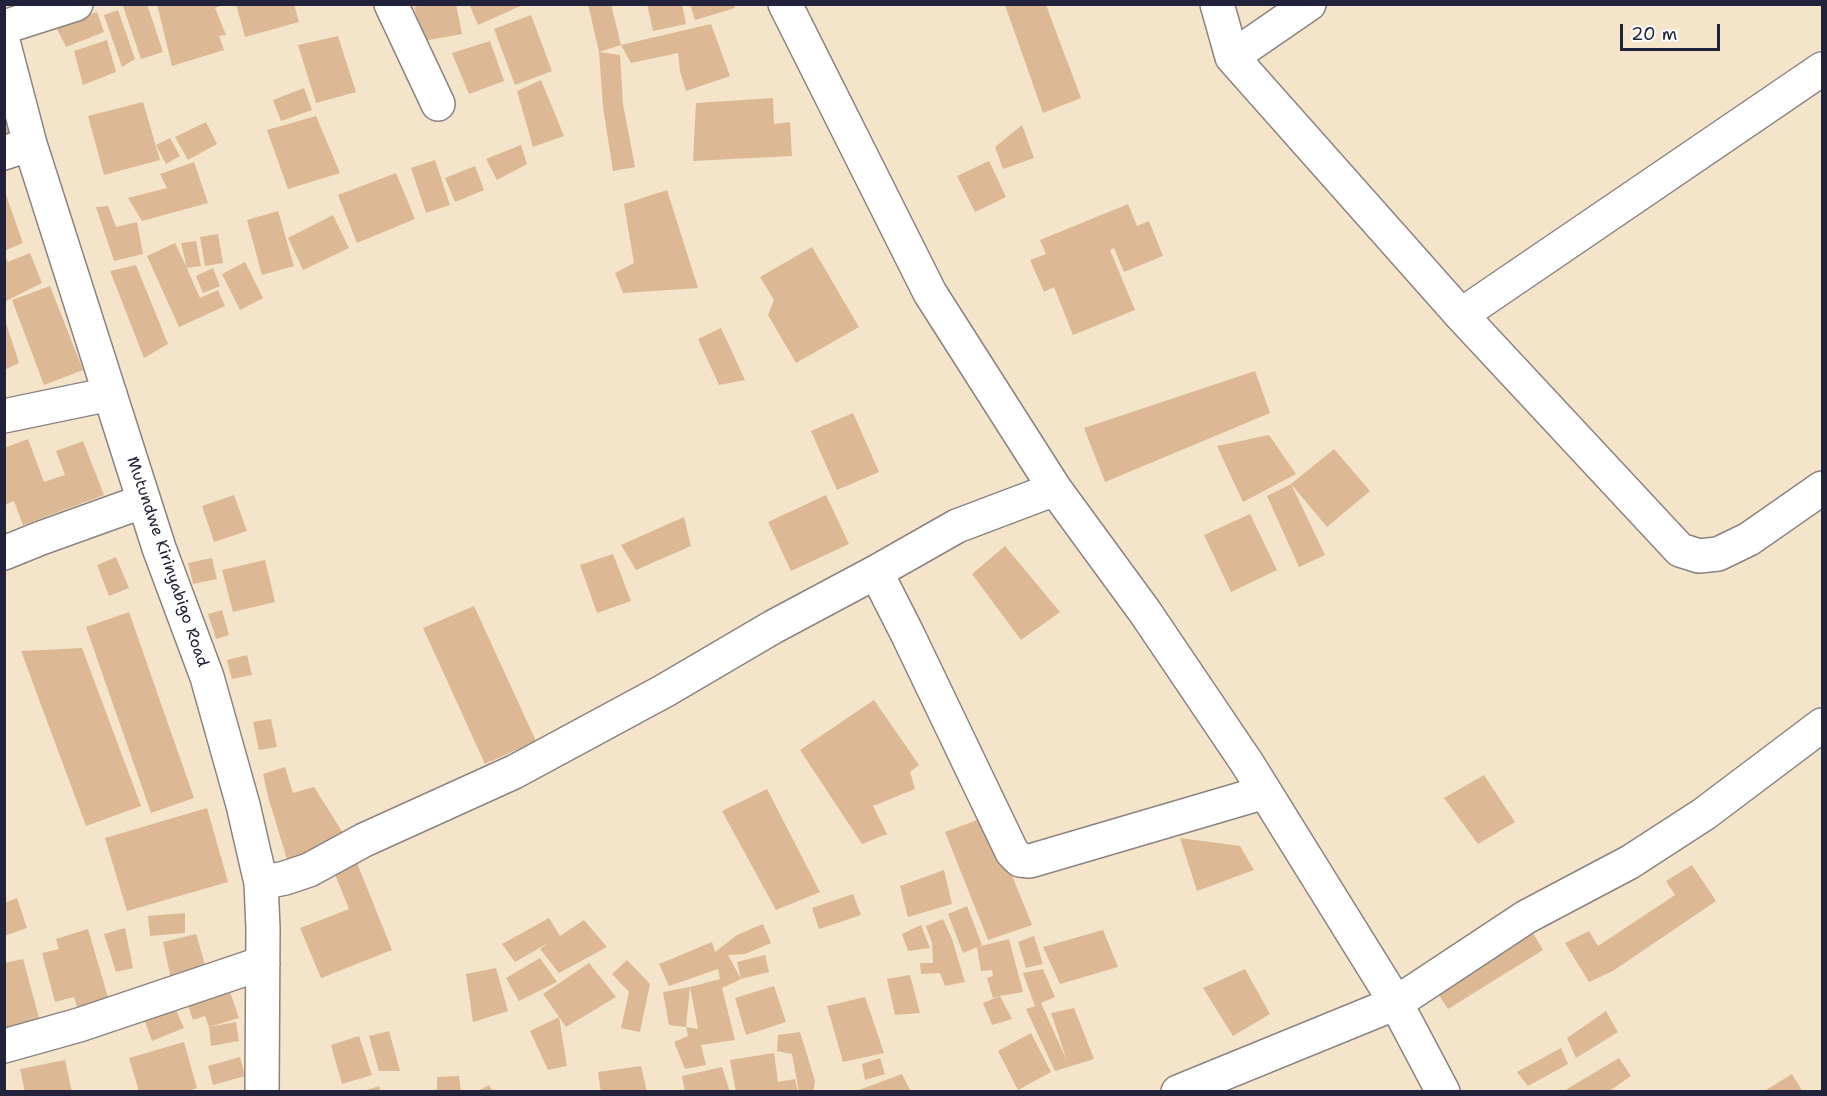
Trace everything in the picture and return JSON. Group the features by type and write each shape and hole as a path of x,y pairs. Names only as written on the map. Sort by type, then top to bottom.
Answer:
{"street":[{"path":"4,27 76,4"},
{"path":"391,4 438,104"},
{"path":"785,4 930,294 1055,489 1145,612 1265,792 1396,1003 1443,1092"},
{"path":"1217,4 1232,57 1461,315 1680,550 1699,556 1718,554 1749,539 1822,488"},
{"path":"1232,57 1309,4"},
{"name":"Mutundwe Kirinyabigo Road","path":"4,45 17,149 110,394 159,548 207,677 243,805 261,883 262,1092"},
{"path":"1461,315 1822,69"},
{"path":"4,416 110,394"},
{"path":"261,883 309,870 364,840 514,772 664,691 773,627 957,526 1055,489"},
{"path":"4,553 144,501"},
{"path":"876,572 1012,852 1020,860 1030,861 1265,792"},
{"path":"1178,1092 1396,1003 1526,917 1630,862 1704,814 1822,725"},
{"path":"4,1046 79,1025 263,963"}],"building":[{"path":"147,4 163,52 141,59 123,6"},
{"path":"157,4 225,4 215,8 226,35 219,36 224,50 172,66"},
{"path":"236,4 294,4 299,22 245,37"},
{"path":"424,4 456,4 462,34 423,41 414,7"},
{"path":"469,4 525,4 478,25"},
{"path":"588,4 611,4 621,45 599,52"},
{"path":"647,4 682,4 686,24 653,31"},
{"path":"690,4 734,4 735,8 695,20"},
{"path":"1005,5 1046,5 1081,98 1043,113"},
{"path":"118,10 135,59 122,67 104,15"},
{"path":"97,12 104,32 66,47 55,25"},
{"path":"531,15 552,71 515,85 494,29"},
{"path":"711,24 730,76 686,91 678,53 631,63 621,45"},
{"path":"338,36 356,92 316,103 298,45"},
{"path":"107,40 116,72 83,85 74,51"},
{"path":"490,41 504,81 469,94 452,53"},
{"path":"599,52 620,55 623,104 635,167 613,171 603,107"},
{"path":"541,80 564,136 533,147 517,91"},
{"path":"304,88 312,110 281,121 273,100"},
{"path":"773,98 774,124 790,122 792,156 693,161 696,103"},
{"path":"143,102 160,160 104,175 88,116"},
{"path":"316,116 340,173 288,189 267,130"},
{"path":"4,121 10,135 4,137"},
{"path":"206,122 217,144 188,160 175,137"},
{"path":"1022,125 1034,158 1003,169 995,147"},
{"path":"170,138 180,156 166,164 156,145"},
{"path":"521,145 527,164 497,180 486,159"},
{"path":"435,160 450,205 426,213 411,168"},
{"path":"989,161 1006,197 975,212 957,176"},
{"path":"194,162 208,203 142,221 128,198 167,188 160,174"},
{"path":"475,166 484,190 455,202 445,178"},
{"path":"396,173 415,219 357,243 338,195"},
{"path":"4,189 23,243 4,251"},
{"path":"667,190 698,288 623,293 615,273 634,263 624,204"},
{"path":"1128,204 1137,226 1149,221 1163,256 1124,272 1114,248 1110,250 1135,310 1073,335 1054,287 1044,292 1030,260 1046,254 1040,240"},
{"path":"108,206 116,227 137,222 143,254 114,261 96,207"},
{"path":"278,211 294,266 262,275 247,220"},
{"path":"333,215 349,248 303,270 288,238"},
{"path":"218,234 223,263 205,266 200,237"},
{"path":"196,241 201,266 187,268 181,243"},
{"path":"175,243 200,298 218,290 225,306 179,327 147,256"},
{"path":"812,247 859,327 796,363 768,315 774,300 760,277"},
{"path":"30,253 42,283 4,302 4,255 8,262"},
{"path":"245,262 263,298 240,310 222,274"},
{"path":"136,265 168,344 144,358 110,271"},
{"path":"213,268 220,286 203,293 196,276"},
{"path":"50,286 83,370 44,385 12,300"},
{"path":"4,317 19,363 4,370"},
{"path":"721,328 745,380 719,385 698,339"},
{"path":"1255,371 1270,413 1105,482 1084,428"},
{"path":"853,413 879,472 837,490 811,431"},
{"path":"1269,435 1296,474 1243,502 1217,446"},
{"path":"28,439 44,482 65,475 56,451 83,441 104,495 23,525 14,501 4,505 4,448"},
{"path":"1334,449 1370,491 1327,527 1291,484"},
{"path":"1291,484 1325,555 1299,567 1267,496"},
{"path":"234,495 247,531 214,542 202,506"},
{"path":"826,495 849,544 791,571 768,522"},
{"path":"1250,514 1277,570 1231,592 1204,535"},
{"path":"684,517 691,546 636,570 621,545"},
{"path":"1005,546 1060,612 1021,640 972,574"},
{"path":"613,554 631,601 597,613 580,565"},
{"path":"116,557 129,588 109,596 97,565"},
{"path":"212,558 217,579 193,584 188,563"},
{"path":"265,560 275,602 233,612 222,570"},
{"path":"474,606 536,741 485,764 423,628"},
{"path":"222,610 229,635 216,639 208,614"},
{"path":"129,612 194,798 151,813 86,627"},
{"path":"82,648 141,806 86,826 21,651"},
{"path":"247,655 252,675 232,679 227,660"},
{"path":"874,700 919,765 910,772 915,789 873,806 887,834 862,844 800,750"},
{"path":"271,719 277,747 259,750 253,722"},
{"path":"285,767 293,793 314,787 343,833 289,866 263,774"},
{"path":"1484,775 1515,822 1478,844 1444,798"},
{"path":"767,789 820,892 776,910 722,811"},
{"path":"207,808 228,882 127,911 105,838"},
{"path":"988,816 1032,925 988,940 945,832"},
{"path":"1180,838 1240,846 1254,870 1197,891"},
{"path":"355,858 392,950 321,978 300,928 349,909 332,867"},
{"path":"1692,865 1716,901 1613,971 1589,982 1565,943 1589,931 1598,946 1675,895 1666,881"},
{"path":"944,870 952,904 908,917 900,886"},
{"path":"853,894 861,915 819,929 812,908"},
{"path":"17,898 27,928 4,936 4,903"},
{"path":"967,906 982,945 963,953 948,914"},
{"path":"185,913 185,933 150,936 148,916"},
{"path":"549,918 560,936 584,920 607,947 559,973 540,949 550,942 515,962 502,944"},
{"path":"943,919 952,939 965,982 945,986 940,973 921,974 920,963 933,963 932,943 926,926"},
{"path":"763,924 771,943 745,954 728,955 741,979 722,988 735,1040 701,1045 706,1065 685,1069 674,1042 688,1036 686,1027 698,1029 690,987 720,979 718,969 669,986 659,964 712,942 715,952 737,935"},
{"path":"921,925 930,948 908,951 902,934"},
{"path":"1528,925 1543,950 1448,1009 1432,984"},
{"path":"125,928 133,968 116,972 104,934"},
{"path":"88,929 112,1011 81,1020 74,997 55,1002 42,953 59,949 56,939"},
{"path":"1103,930 1118,967 1060,984 1043,947"},
{"path":"196,934 209,978 173,988 163,942"},
{"path":"1034,936 1043,964 1026,968 1018,942"},
{"path":"1009,939 1023,992 993,998 987,978 993,976 992,970 981,971 977,947"},
{"path":"765,955 769,972 741,979 737,962"},
{"path":"540,958 557,982 519,1001 506,978"},
{"path":"23,959 41,1025 4,1035 4,963"},
{"path":"627,960 650,984 640,1032 621,1028 629,992 612,974"},
{"path":"589,963 616,997 566,1027 543,994"},
{"path":"496,968 508,1011 473,1022 466,974"},
{"path":"1043,969 1055,997 1041,1003 1067,1061 1051,1013 1074,1008 1094,1059 1055,1071 1026,1009 1035,1006 1023,973"},
{"path":"1245,969 1270,1014 1233,1036 1203,988"},
{"path":"910,975 920,1013 895,1015 887,979"},
{"path":"227,983 239,1018 209,1027 205,1016 193,1020 185,997"},
{"path":"774,986 786,1022 746,1035 735,998"},
{"path":"690,987 686,1027 669,1025 663,992"},
{"path":"1000,996 1012,1019 992,1025 983,1003"},
{"path":"865,997 884,1053 843,1062 827,1006"},
{"path":"171,999 184,1028 152,1041 141,1011"},
{"path":"1606,1011 1618,1032 1576,1058 1567,1038"},
{"path":"559,1017 567,1066 548,1070 530,1031"},
{"path":"236,1022 239,1041 211,1046 209,1027"},
{"path":"389,1031 400,1071 379,1071 369,1036"},
{"path":"800,1032 815,1081 813,1092 799,1092 792,1054 777,1051 778,1035"},
{"path":"1031,1033 1051,1072 1018,1090 998,1051"},
{"path":"359,1036 372,1075 342,1084 331,1045"},
{"path":"184,1042 197,1088 186,1092 139,1092 129,1058"},
{"path":"1561,1048 1568,1064 1528,1086 1517,1072"},
{"path":"774,1053 778,1082 795,1079 798,1092 736,1092 730,1060"},
{"path":"240,1057 245,1076 213,1085 208,1066"},
{"path":"880,1058 885,1074 865,1080 862,1064"},
{"path":"1619,1058 1631,1076 1608,1092 1562,1092"},
{"path":"65,1060 72,1092 25,1092 20,1069"},
{"path":"641,1066 647,1092 601,1092 598,1072"},
{"path":"722,1067 730,1092 685,1092 682,1076"},
{"path":"902,1074 911,1092 856,1092 856,1091"},
{"path":"1792,1074 1803,1092 1763,1092"},
{"path":"459,1076 461,1092 437,1092 437,1077"},
{"path":"489,1085 493,1092 476,1092"},
{"path":"379,1086 380,1092 364,1092 364,1091"}]}
